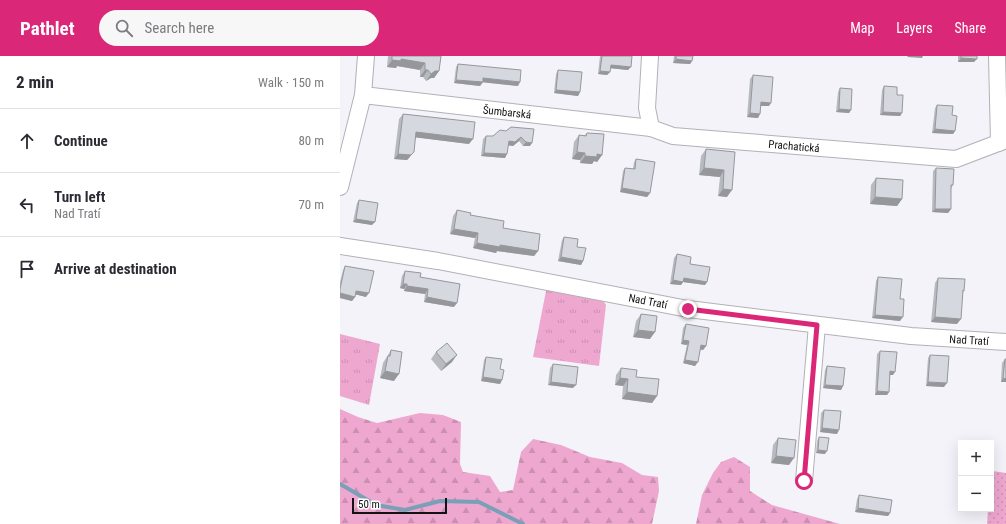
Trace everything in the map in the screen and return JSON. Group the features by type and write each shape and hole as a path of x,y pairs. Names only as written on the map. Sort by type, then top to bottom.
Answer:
{"street":[{"path":"340,187 364,95 366,56"},
{"path":"650,56 647,108 651,128"},
{"path":"997,56 1002,141"},
{"name":"Šumbarská","path":"364,95 651,128"},
{"name":"Prachatická","path":"651,128 673,136 956,159 1002,141"},
{"name":"Nad Tratí","path":"340,246 438,261 688,309 916,337 1006,342"},
{"path":"804,481 817,325"}],"green space":[{"path":"547,286 602,299 606,305 599,366 533,357"},
{"path":"340,334 380,344 369,405 340,396"},
{"path":"340,409 377,423 420,413 443,415 461,422 460,464 463,472 490,476 500,492 513,490 521,452 533,439 561,445 590,457 622,463 642,475 658,477 659,491 652,524 340,524"},
{"path":"734,457 750,467 750,491 772,505 840,524 696,524 702,495 713,473 721,462"},
{"path":"994,471 1006,473 1006,524 987,524 988,512 994,512"}],"building":[{"path":"392,56 441,56 439,71 435,71 431,74 428,70 425,70 425,63 401,59 401,61 392,60"},
{"path":"602,56 632,56 631,67 611,65 610,72 600,71"},
{"path":"676,56 693,56 692,61 676,59"},
{"path":"961,56 977,56 977,59 961,58"},
{"path":"458,64 521,70 520,82 483,78 483,82 456,80"},
{"path":"558,70 582,72 580,92 556,90"},
{"path":"753,75 773,77 771,103 761,102 760,114 750,113"},
{"path":"884,86 897,87 897,95 903,95 902,113 883,112"},
{"path":"840,88 852,89 851,110 839,109"},
{"path":"937,105 953,106 952,115 957,116 955,131 935,129"},
{"path":"403,114 475,122 473,139 416,132 414,152 411,155 398,154"},
{"path":"511,127 534,129 532,143 526,142 521,137 515,142 509,141 507,154 484,153 486,136 493,136 500,130 506,131"},
{"path":"587,133 604,134 602,155 597,154 597,157 585,156 585,153 577,152 579,135 586,136"},
{"path":"706,149 735,152 732,190 723,189 724,170 704,168"},
{"path":"636,159 655,162 650,193 622,188 625,168 635,169"},
{"path":"936,168 954,169 953,185 951,185 951,209 935,209"},
{"path":"876,178 903,180 902,199 875,197"},
{"path":"359,200 378,203 375,222 356,219"},
{"path":"457,210 471,213 470,215 504,221 503,228 540,234 538,251 477,243 478,233 454,229"},
{"path":"564,237 578,239 577,247 586,248 583,261 561,257"},
{"path":"677,254 691,257 690,264 710,267 707,282 684,278 683,282 673,280"},
{"path":"345,266 374,271 369,293 356,291 355,297 340,293"},
{"path":"405,271 421,273 420,277 460,284 457,303 427,297 428,289 403,284"},
{"path":"878,277 902,279 900,299 904,299 903,317 875,315"},
{"path":"938,278 965,279 961,319 935,317"},
{"path":"641,314 657,316 655,332 638,330"},
{"path":"686,324 709,328 706,346 701,345 698,362 685,360 689,341 683,340"},
{"path":"447,343 457,355 446,364 436,352"},
{"path":"391,350 402,352 399,374 385,371 388,356 390,356"},
{"path":"880,351 897,352 895,372 890,371 889,392 877,391"},
{"path":"930,355 949,356 947,383 928,382"},
{"path":"486,357 502,359 500,369 504,370 502,380 483,377"},
{"path":"1006,359 1006,379 1003,378"},
{"path":"553,364 578,367 576,385 551,382"},
{"path":"827,366 845,368 843,386 825,385"},
{"path":"621,368 637,370 636,377 659,379 657,396 627,392 628,379 620,378"},
{"path":"824,410 841,411 839,430 822,428"},
{"path":"819,437 829,438 827,451 818,450"},
{"path":"778,438 796,440 794,458 776,456"},
{"path":"859,495 892,500 890,513 858,508"}],"waterway":[{"path":"340,484 376,505 405,510 440,501 479,502 523,524"}],"route":[{"path":"688,309 817,325 804,481"}]}
